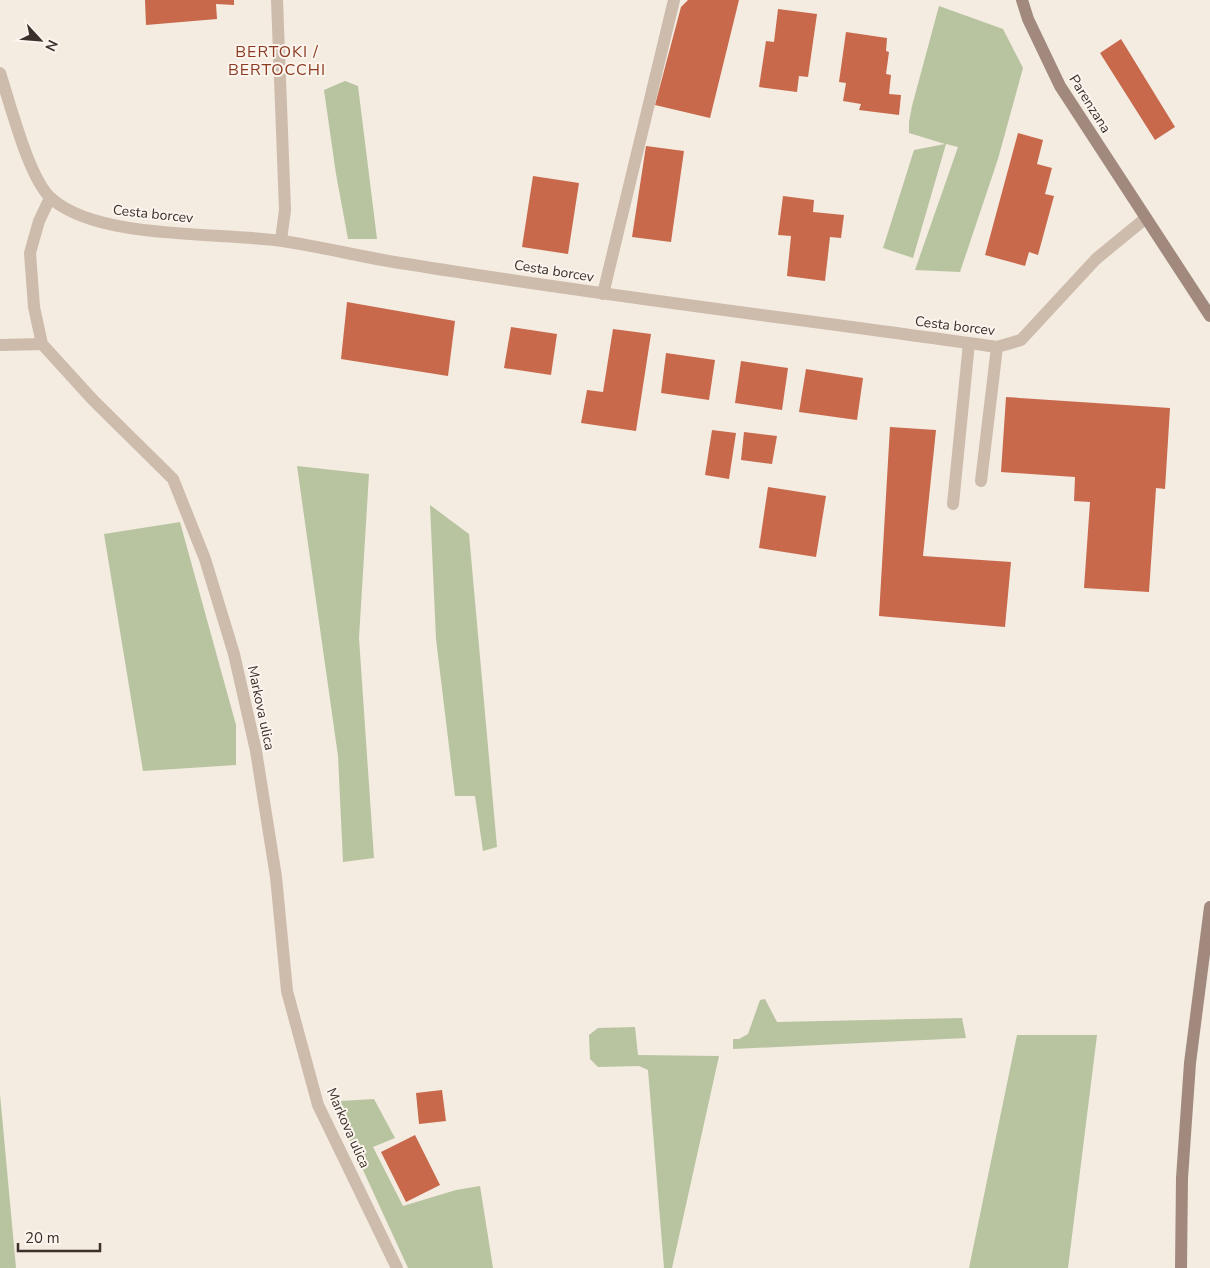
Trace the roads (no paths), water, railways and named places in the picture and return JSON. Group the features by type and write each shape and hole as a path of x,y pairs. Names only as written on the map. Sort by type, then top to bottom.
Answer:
{"street":[{"path":"277,0 285,210 281,240"},
{"path":"603,294 674,0"},
{"name":"Parenzana","path":"1022,0 1028,19 1060,86 1210,316"},
{"name":"Cesta borcev","path":"0,73 34,174 50,198 72,212 103,224 281,240 404,264 603,294 997,348 1020,340 1096,258 1146,218"},
{"path":"0,345 42,344 34,307 30,253 39,221 50,198"},
{"path":"953,504 968,343"},
{"name":"Markova ulica","path":"42,344 93,400 173,478 205,559 234,654 256,751 276,877 286,991 318,1105 397,1268"},
{"path":"981,481 997,348"},
{"path":"1180,1267 1182,1178 1190,1063 1210,907"}],"district":[{"name":"BERTOKI / BERTOCCHI","path":"277,61"}]}
